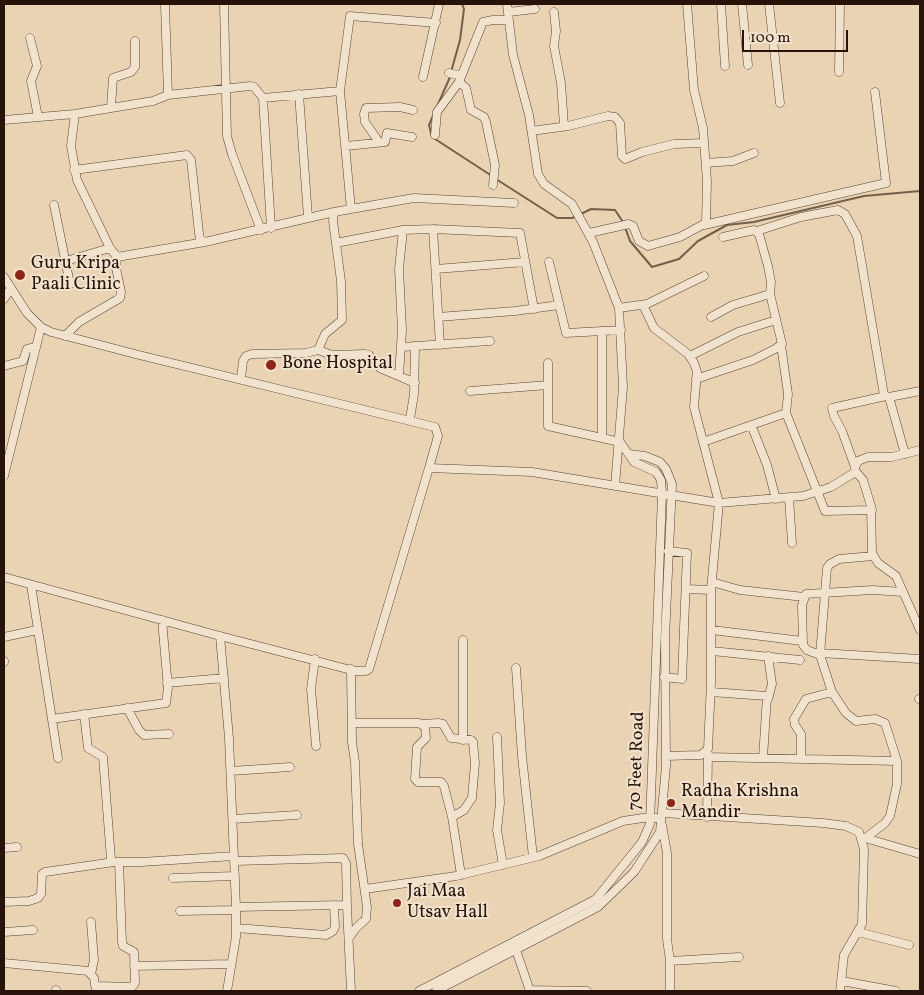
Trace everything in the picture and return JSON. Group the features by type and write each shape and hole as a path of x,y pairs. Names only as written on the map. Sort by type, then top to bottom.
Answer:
{"street":[{"path":"165,4 168,95"},
{"path":"224,4 225,88 229,145 261,230"},
{"path":"423,78 439,4"},
{"path":"687,4 692,76 702,124 706,163 708,214 704,225"},
{"path":"721,4 725,66"},
{"path":"742,4 748,66"},
{"path":"769,4 780,103"},
{"path":"839,72 840,4"},
{"path":"535,9 507,8 513,55 532,131 536,168 540,179 572,204 589,233 619,308 622,330 623,387 615,486"},
{"path":"554,12 556,31 554,46 562,83 561,100 564,126"},
{"path":"351,209 340,91 350,16 436,23"},
{"path":"434,135 437,112 483,22 509,20"},
{"path":"30,38 37,66 31,81 38,117"},
{"path":"112,107 113,78 131,72 135,67 135,41"},
{"path":"456,77 466,88 471,110 485,119 494,157 493,180"},
{"path":"4,120 75,114 153,101 168,95 250,86 258,91 263,98 271,228"},
{"path":"263,98 340,91"},
{"path":"589,233 617,225 630,224 633,226 639,241 648,246 673,240 704,225 886,183 874,92"},
{"path":"299,94 308,218"},
{"path":"379,142 365,122 364,114 366,108 400,107 414,110"},
{"path":"64,336 79,322 120,298 121,292 116,268 117,257 110,248 79,187 74,170 71,146 75,114"},
{"path":"532,131 608,116 618,118 622,156 625,159 642,152 674,144 704,143"},
{"path":"346,146 385,142 386,134 412,136"},
{"path":"706,163 733,161 754,153"},
{"path":"74,170 187,155 191,160 198,233 200,239 205,242"},
{"path":"117,257 205,242 334,212 414,198 514,203"},
{"path":"54,205 70,284"},
{"path":"723,237 757,231 801,217 838,210 845,214 857,236 887,396 905,454"},
{"path":"318,350 325,334 340,323 343,315 334,212"},
{"path":"336,243 403,230 433,229 520,233 534,309"},
{"path":"433,229 440,345"},
{"path":"399,376 402,347 399,268 403,230"},
{"path":"757,231 771,282 770,294 781,346 788,394 786,413 826,510 872,510"},
{"path":"66,261 110,248"},
{"path":"436,269 525,262"},
{"path":"549,262 566,333 622,330"},
{"path":"619,308 643,305 704,276"},
{"path":"4,277 27,313 41,327 64,336 410,419 428,424 438,430 429,468 369,668 362,672 220,636 4,577"},
{"path":"4,299 11,288"},
{"path":"711,317 733,306 770,294"},
{"path":"438,317 534,309 559,305"},
{"path":"643,305 654,328 690,356 694,363 696,379 694,407 720,503 712,586 707,817"},
{"path":"690,356 738,332 776,320"},
{"path":"4,476 41,327"},
{"path":"602,331 602,438"},
{"path":"402,347 490,341"},
{"path":"410,419 415,383 415,346"},
{"path":"696,379 753,360 781,346"},
{"path":"4,366 23,361 26,349 36,347"},
{"path":"241,378 243,361 252,354 306,353 318,350 332,355 369,355 380,368 415,383"},
{"path":"548,363 548,426 620,442"},
{"path":"470,391 548,386"},
{"path":"920,391 832,408 856,470 863,480 872,510 871,548 873,556 878,563 896,576 920,630"},
{"path":"703,442 786,413"},
{"path":"752,426 767,465 776,499"},
{"name":"70 Feet Road","path":"419,991 487,960 593,905 642,842 649,830 652,818 662,494 659,475 634,462 620,442"},
{"path":"429,468 532,472 720,503 789,498 819,491 856,470 858,461 868,457 892,457 920,450"},
{"name":"70 Feet Road","path":"436,991 487,960 516,950 593,905 634,872 657,837 662,820 666,756 664,677 672,484 663,465 645,456 629,454"},
{"path":"789,498 792,543"},
{"path":"664,677 682,679 686,589 687,552 668,551"},
{"path":"864,839 885,823 890,816 897,784 897,761 884,722 875,719 853,720 832,692 820,654 826,574 830,564 845,558 873,556"},
{"path":"32,585 37,630 58,758"},
{"path":"686,589 712,586 804,596 813,592 873,590 903,592"},
{"path":"804,596 802,641 805,649 820,654 920,659"},
{"path":"52,718 166,703 167,683 162,620"},
{"path":"4,637 37,630"},
{"path":"712,630 802,641"},
{"path":"220,636 231,771 236,908 236,928 227,991"},
{"path":"462,640 463,740"},
{"path":"712,651 800,660"},
{"path":"762,758 768,698 772,684 768,656"},
{"path":"315,659 311,689 316,746"},
{"path":"516,668 522,756 533,857"},
{"path":"349,938 366,919 365,888 358,844 355,762 352,742 351,669"},
{"path":"167,683 224,678"},
{"path":"711,692 764,695 768,698"},
{"path":"801,759 801,734 795,725 794,719 806,699 832,692"},
{"path":"127,708 139,730 144,735 169,734"},
{"path":"84,714 88,748 103,757 110,854 116,862 122,942 123,946 133,950 135,983 132,987 96,988 92,974 94,960 91,922"},
{"path":"353,722 443,724 451,738 471,740 474,746 473,791 468,804 452,817"},
{"path":"423,724 426,738 417,747 415,779 418,782 437,781 443,784 452,817 461,875"},
{"path":"497,738 500,803 497,830 503,865"},
{"path":"666,756 708,753 762,758 897,761"},
{"path":"231,771 290,768"},
{"path":"233,819 297,815"},
{"path":"365,888 461,875 503,865 533,857 596,834 623,821 652,818 662,820 707,817 829,824 854,829 864,839 920,854"},
{"path":"662,820 667,853 667,939 670,961 670,991"},
{"path":"840,991 844,955 862,924 864,839"},
{"path":"4,848 17,847"},
{"path":"4,902 29,901 38,898 41,894 42,874 45,872 116,862 234,858 342,858 346,863 351,991"},
{"path":"173,878 235,876"},
{"path":"180,911 334,905 347,907"},
{"path":"236,928 326,935 333,931 335,927 334,905"},
{"path":"4,932 33,930"},
{"path":"858,932 909,945"},
{"path":"516,950 529,990 587,991"},
{"path":"670,961 739,957"},
{"path":"4,963 80,969 92,974"},
{"path":"134,966 231,964"},
{"path":"842,981 874,989 896,991"}],"waterway":[{"path":"451,72 460,40 464,9 462,4"},
{"path":"450,77 429,125 432,137 492,176"},
{"path":"496,179 557,218 577,216"},
{"path":"625,227 630,241 652,267 679,259 698,241 727,225 754,222 864,196 920,191"},
{"path":"581,214 591,209 615,210 623,222"}],"place":[{"name":"Guru Kripa Paali Clinic","path":"20,275"},
{"name":"Bone Hospital","path":"271,365"},
{"name":"Radha Krishna Mandir","path":"671,803"},
{"name":"Jai Maa Utsav Hall","path":"397,903"}]}
